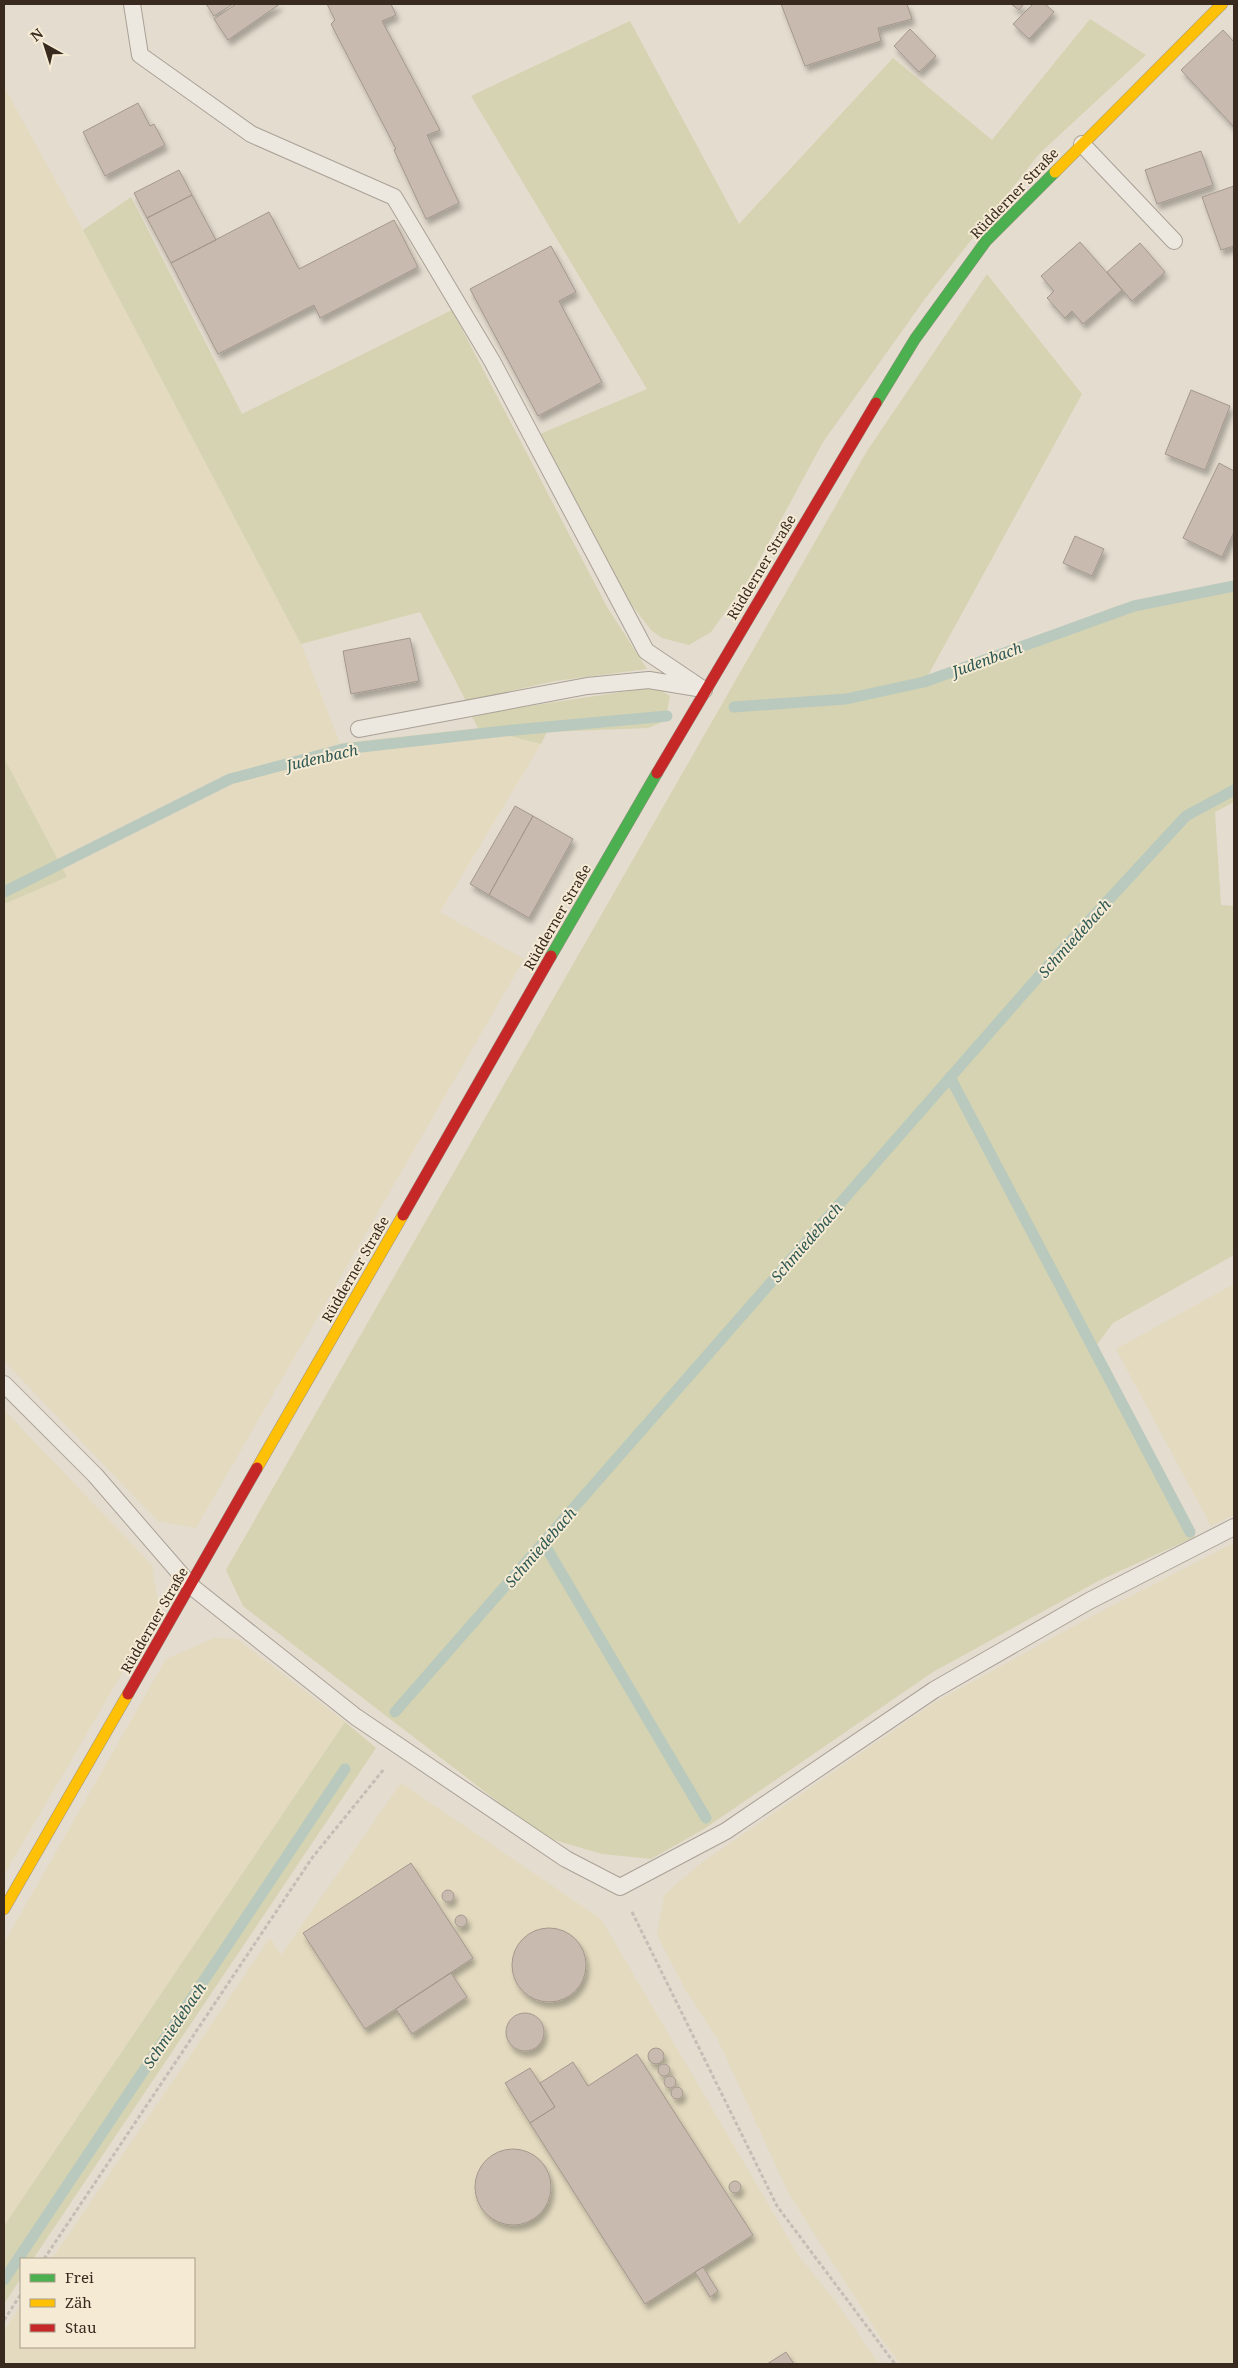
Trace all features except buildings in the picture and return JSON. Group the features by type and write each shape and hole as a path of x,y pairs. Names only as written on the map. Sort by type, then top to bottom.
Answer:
{"street":[{"name":"Rüdderner Straße","path":"4,1909 704,690 916,339 986,241 1222,4"}],"lane":[{"path":"132,4 140,55 251,134 394,197 492,361 646,651 704,690"},
{"path":"1082,144 1174,241"},
{"path":"359,729 587,686 648,680 704,690"},
{"path":"4,1384 95,1475 191,1586 356,1717 566,1859 620,1887 726,1831 934,1690 1089,1601 1234,1528"}],"path":[{"path":"45,2258 312,1858 402,1748"},
{"path":"620,1887 777,2206 895,2364"},
{"path":"4,2320 20,2296"}],"shaded area":[{"path":"1090,19 1146,55 1039,154 927,296 823,442 750,577 711,632 689,645 662,638 651,630 624,595 540,434 647,389 471,96 630,21 739,224 893,58 992,140"},
{"path":"4,87 82,228 301,644 340,743 478,728 541,744 440,912 524,959 196,1528 158,1521 4,1361 4,904 67,877 4,758"},
{"path":"131,197 242,414 452,310 607,607 647,669 555,681 466,701 420,612 301,644 83,230"},
{"path":"987,274 1082,394 926,679 1117,606 1234,582 1234,802 1215,812 1221,905 1234,906 1234,1255 1113,1323 1096,1346 1195,1537 1100,1580 933,1672 704,1829 651,1859 602,1854 544,1837 243,1606 226,1570 867,451"},
{"path":"655,687 670,696 665,721 648,728 547,732 541,744 478,728 471,715"},
{"path":"4,758 67,877 4,904"},
{"path":"1234,1284 1234,1515 1211,1526 1116,1349"},
{"path":"4,1410 152,1565 159,1610 4,1875"},
{"path":"1234,1543 1234,2364 901,2364 883,2341 789,2194 718,2040 685,1989 657,1935 664,1895 700,1864 932,1704 1096,1614"},
{"path":"214,1638 237,1639 345,1722 4,2226 4,1943 166,1659"},
{"path":"345,1722 376,1748 34,2258 20,2258 20,2280 4,2304 4,2226"},
{"path":"401,1783 601,1919 798,2255 836,2302 879,2364 4,2364 4,2331 20,2307 20,2348 195,2348 195,2258 53,2258 270,1938 281,1955"}],"waterway":[{"name":"Judenbach","path":"734,707 846,699 924,682 1134,606 1234,586"},
{"name":"Judenbach","path":"4,892 230,779 343,749 504,731 667,716"},
{"name":"Schmiedebach","path":"395,1712 1053,960 1186,816 1234,790"},
{"path":"950,1077 1190,1532"},
{"path":"543,1542 706,1818"},
{"name":"Schmiedebach","path":"4,2280 345,1769"}],"traffic: fast":[{"path":"876,403 915,339 986,241 1055,172"},
{"path":"551,956 657,773"}],"traffic: slow":[{"path":"1055,172 1222,4"},
{"path":"257,1468 403,1215"},
{"path":"4,1909 128,1694"}],"traffic: jam":[{"path":"657,773 876,403"},
{"path":"403,1215 551,956"},
{"path":"128,1694 257,1468"}]}
